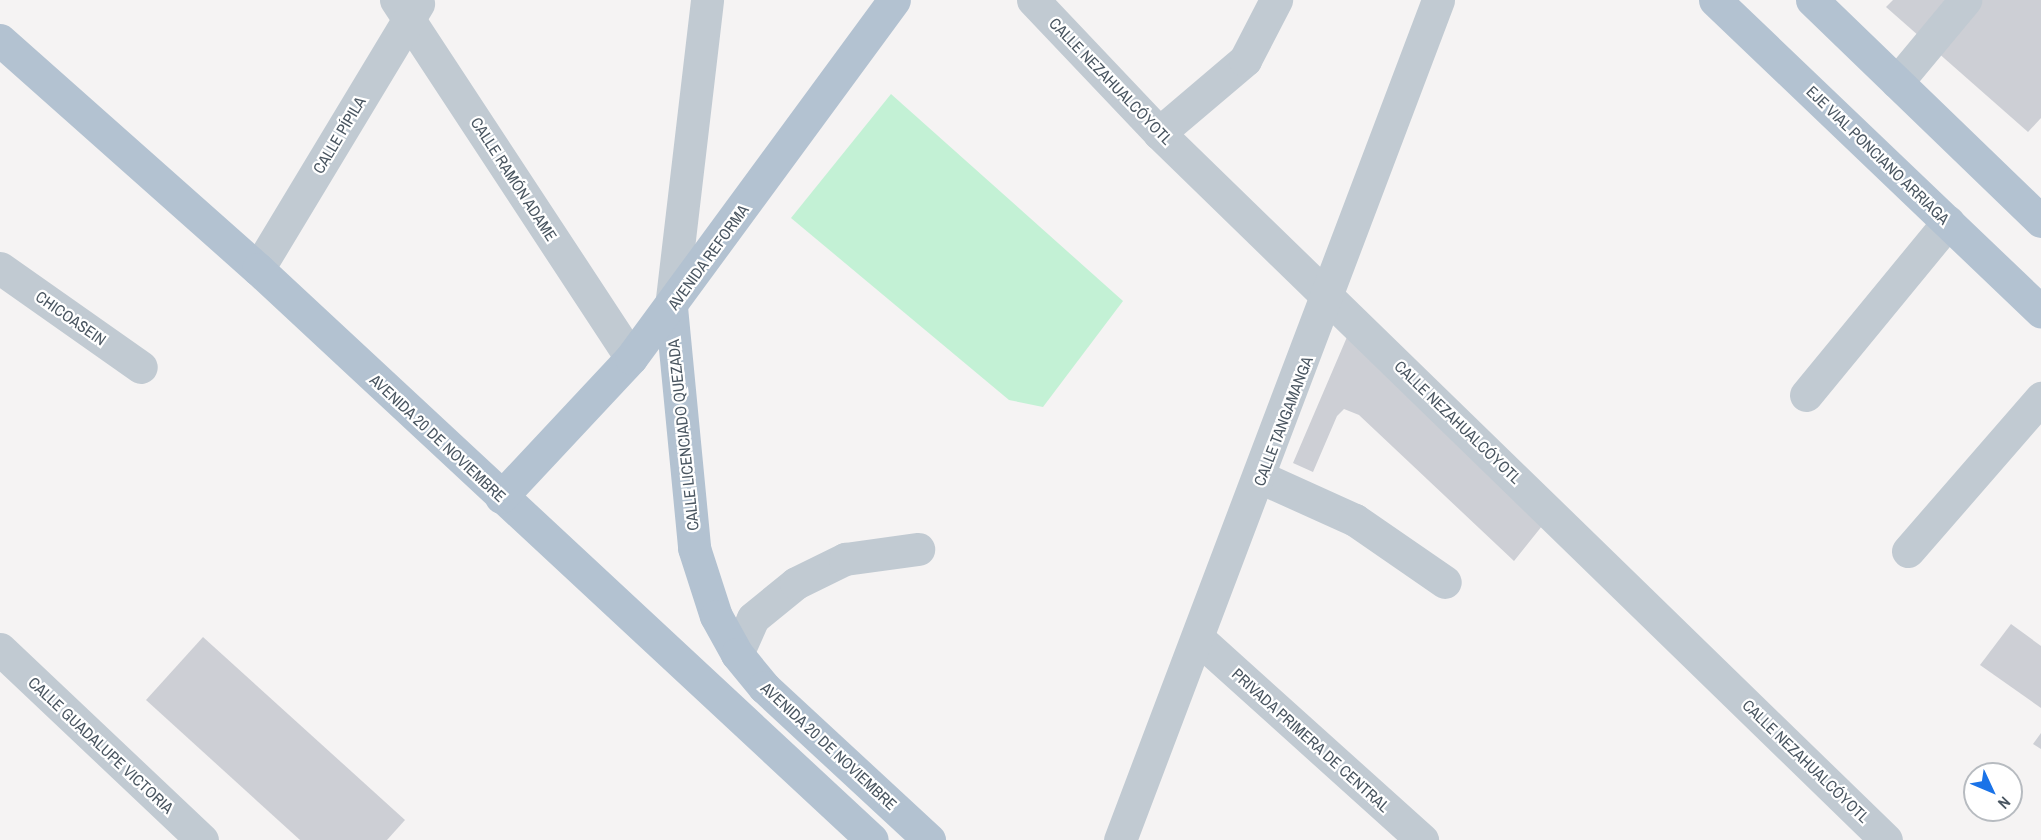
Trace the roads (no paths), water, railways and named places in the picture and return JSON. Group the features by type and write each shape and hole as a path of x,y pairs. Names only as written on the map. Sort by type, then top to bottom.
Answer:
{"main road":[{"name":"AVENIDA REFORMA","path":"501,497 631,358 671,307 894,0"},
{"name":"EJE VIAL PONCIANO ARRIAGA","path":"1714,0 2041,310"},
{"path":"1812,0 2041,221"},
{"name":"AVENIDA 20 DE NOVIEMBRE","path":"0,40 258,269 872,840"},
{"name":"CALLE LICENCIADO QUEZADA","path":"671,307 694,548 716,616"},
{"name":"AVENIDA 20 DE NOVIEMBRE","path":"716,616 737,654 764,687 929,840"}],"street":[{"name":"CALLE LICENCIADO QUEZADA","path":"671,307 707,0"},
{"name":"CALLE NEZAHUALCÓYOTL","path":"1033,0 1159,134 1330,297 1869,834"},
{"path":"1159,134 1245,60 1276,0"},
{"name":"CALLE TANGAMANGA","path":"1120,840 1262,478 1437,0"},
{"path":"1897,82 1965,0"},
{"name":"CALLE PÍPILA","path":"258,269 409,6"},
{"name":"CALLE RAMÓN ADAME","path":"409,6 631,358"},
{"path":"1806,395 1948,222"},
{"name":"CHICOASEIN","path":"0,268 141,367"},
{"path":"1908,551 2041,398"},
{"path":"1262,478 1355,520 1445,582"},
{"path":"737,654 753,618 796,582 845,559 918,549"},
{"name":"PRIVADA PRIMERA DE CENTRAL","path":"1200,640 1422,840"},
{"name":"CALLE GUADALUPE VICTORIA","path":"0,649 202,840"}]}
